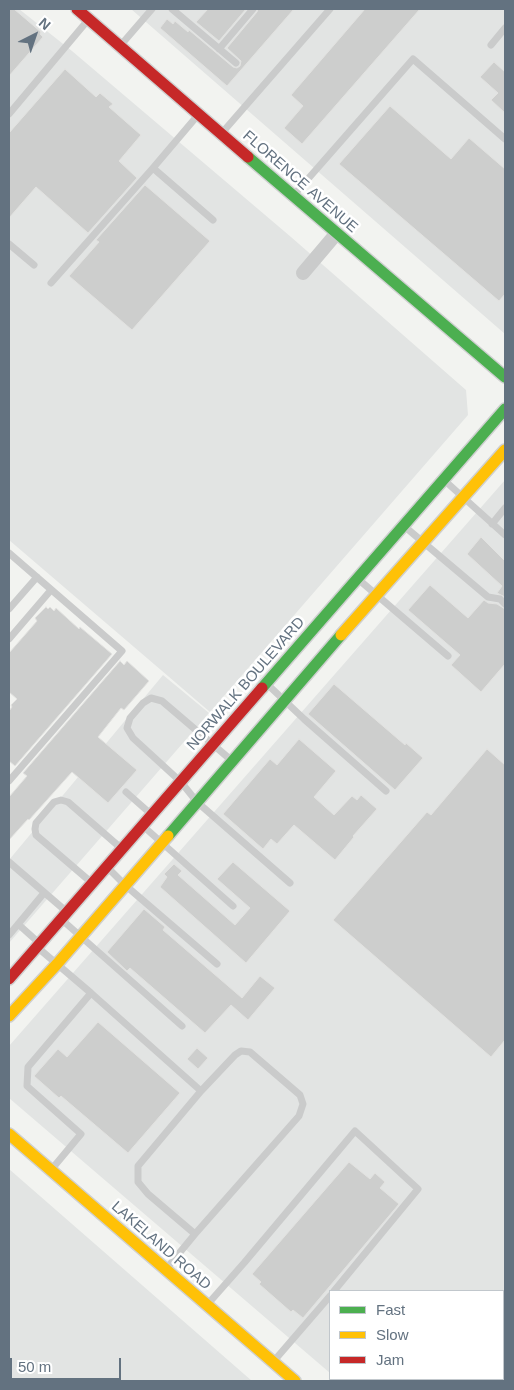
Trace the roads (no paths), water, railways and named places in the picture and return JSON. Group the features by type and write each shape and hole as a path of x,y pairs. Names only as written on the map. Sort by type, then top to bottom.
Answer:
{"main road":[{"name":"FLORENCE AVENUE","path":"76,9 505,377"},
{"name":"NORWALK BOULEVARD","path":"9,979 17,965 39,945 505,409"},
{"path":"9,1016 57,964 423,541 505,450"},
{"name":"LAKELAND ROAD","path":"9,1134 295,1381"}],"street":[{"path":"302,272 336,234"}],"lane":[{"path":"120,47 152,9"},
{"path":"172,9 236,64"},
{"path":"219,49 253,9"},
{"path":"221,134 330,9"},
{"path":"9,114 89,19"},
{"path":"491,45 505,28"},
{"path":"293,196 413,59 505,139"},
{"path":"51,283 198,114"},
{"path":"152,168 213,220"},
{"path":"9,244 34,265"},
{"path":"444,480 505,535"},
{"path":"492,524 505,508"},
{"path":"404,526 488,597 500,599 505,604"},
{"path":"9,553 122,651 9,781"},
{"path":"9,609 37,577"},
{"path":"357,579 448,656"},
{"path":"9,638 51,590"},
{"path":"267,683 284,701 386,791"},
{"path":"232,761 162,701 151,698 142,703 130,718 127,728 133,738 181,782 197,802 290,883"},
{"path":"126,792 152,815"},
{"path":"92,883 36,835 34,829 36,823 54,802 61,800 68,802 122,849"},
{"path":"142,826 233,906"},
{"path":"9,862 44,893 81,936 182,1026"},
{"path":"107,867 125,885 217,964"},
{"path":"9,935 44,893"},
{"path":"18,924 57,964 201,1091"},
{"path":"50,1170 81,1134 28,1086 28,1066 90,994"},
{"path":"165,1269 299,1116 303,1104 300,1095 250,1052 241,1051 235,1055 201,1091 138,1166 138,1182 148,1194 195,1234"},
{"path":"206,1305 244,1263 355,1131 418,1189 335,1290"},
{"path":"273,1362 329,1297"}]}
